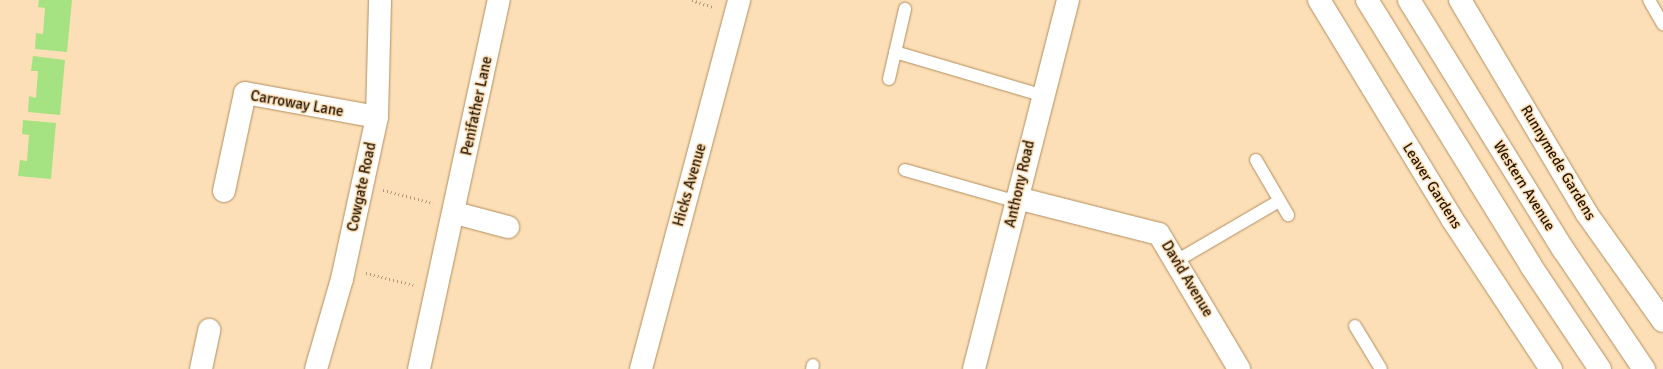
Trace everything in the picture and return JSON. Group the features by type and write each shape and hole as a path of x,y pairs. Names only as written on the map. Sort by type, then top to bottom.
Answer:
{"main road":[{"name":"Cowgate Road","path":"316,369 344,268 377,117 380,0"},
{"name":"Penifather Lane","path":"419,369 455,213 499,0"},
{"name":"Hicks Avenue","path":"641,369 738,0"},
{"name":"Anthony Road","path":"974,369 1017,200 1041,95 1068,0"},
{"name":"Leaver Gardens","path":"1319,0 1448,212 1551,369"},
{"path":"1352,0 1399,56"},
{"path":"1367,0 1399,56 1600,369"},
{"name":"Western Avenue","path":"1409,0 1563,249 1644,369"},
{"name":"Runnymede Gardens","path":"1460,0 1588,214 1663,321"},
{"name":"Carroway Lane","path":"224,191 245,93 377,117"},
{"name":"David Avenue","path":"1017,200 1159,234 1178,260 1238,369"},
{"path":"455,213 508,226"},
{"path":"201,369 209,330"}],"lane":[{"path":"1649,0 1663,24"},
{"path":"889,79 906,9"},
{"path":"895,52 1041,95"},
{"path":"1256,160 1288,215"},
{"path":"905,170 1017,200"},
{"path":"1178,260 1279,201"},
{"path":"1355,326 1378,368"}],"path":[{"path":"362,185 446,206 455,213"},
{"path":"344,268 437,291"}],"building":[{"path":"39,0 72,0 67,52 35,49 36,33 43,34 45,8 38,7"},
{"path":"33,56 65,60 60,115 28,112 29,96 36,98 38,71 31,71"},
{"path":"23,120 56,123 51,179 18,176 20,160 27,161 29,135 22,134"}]}
